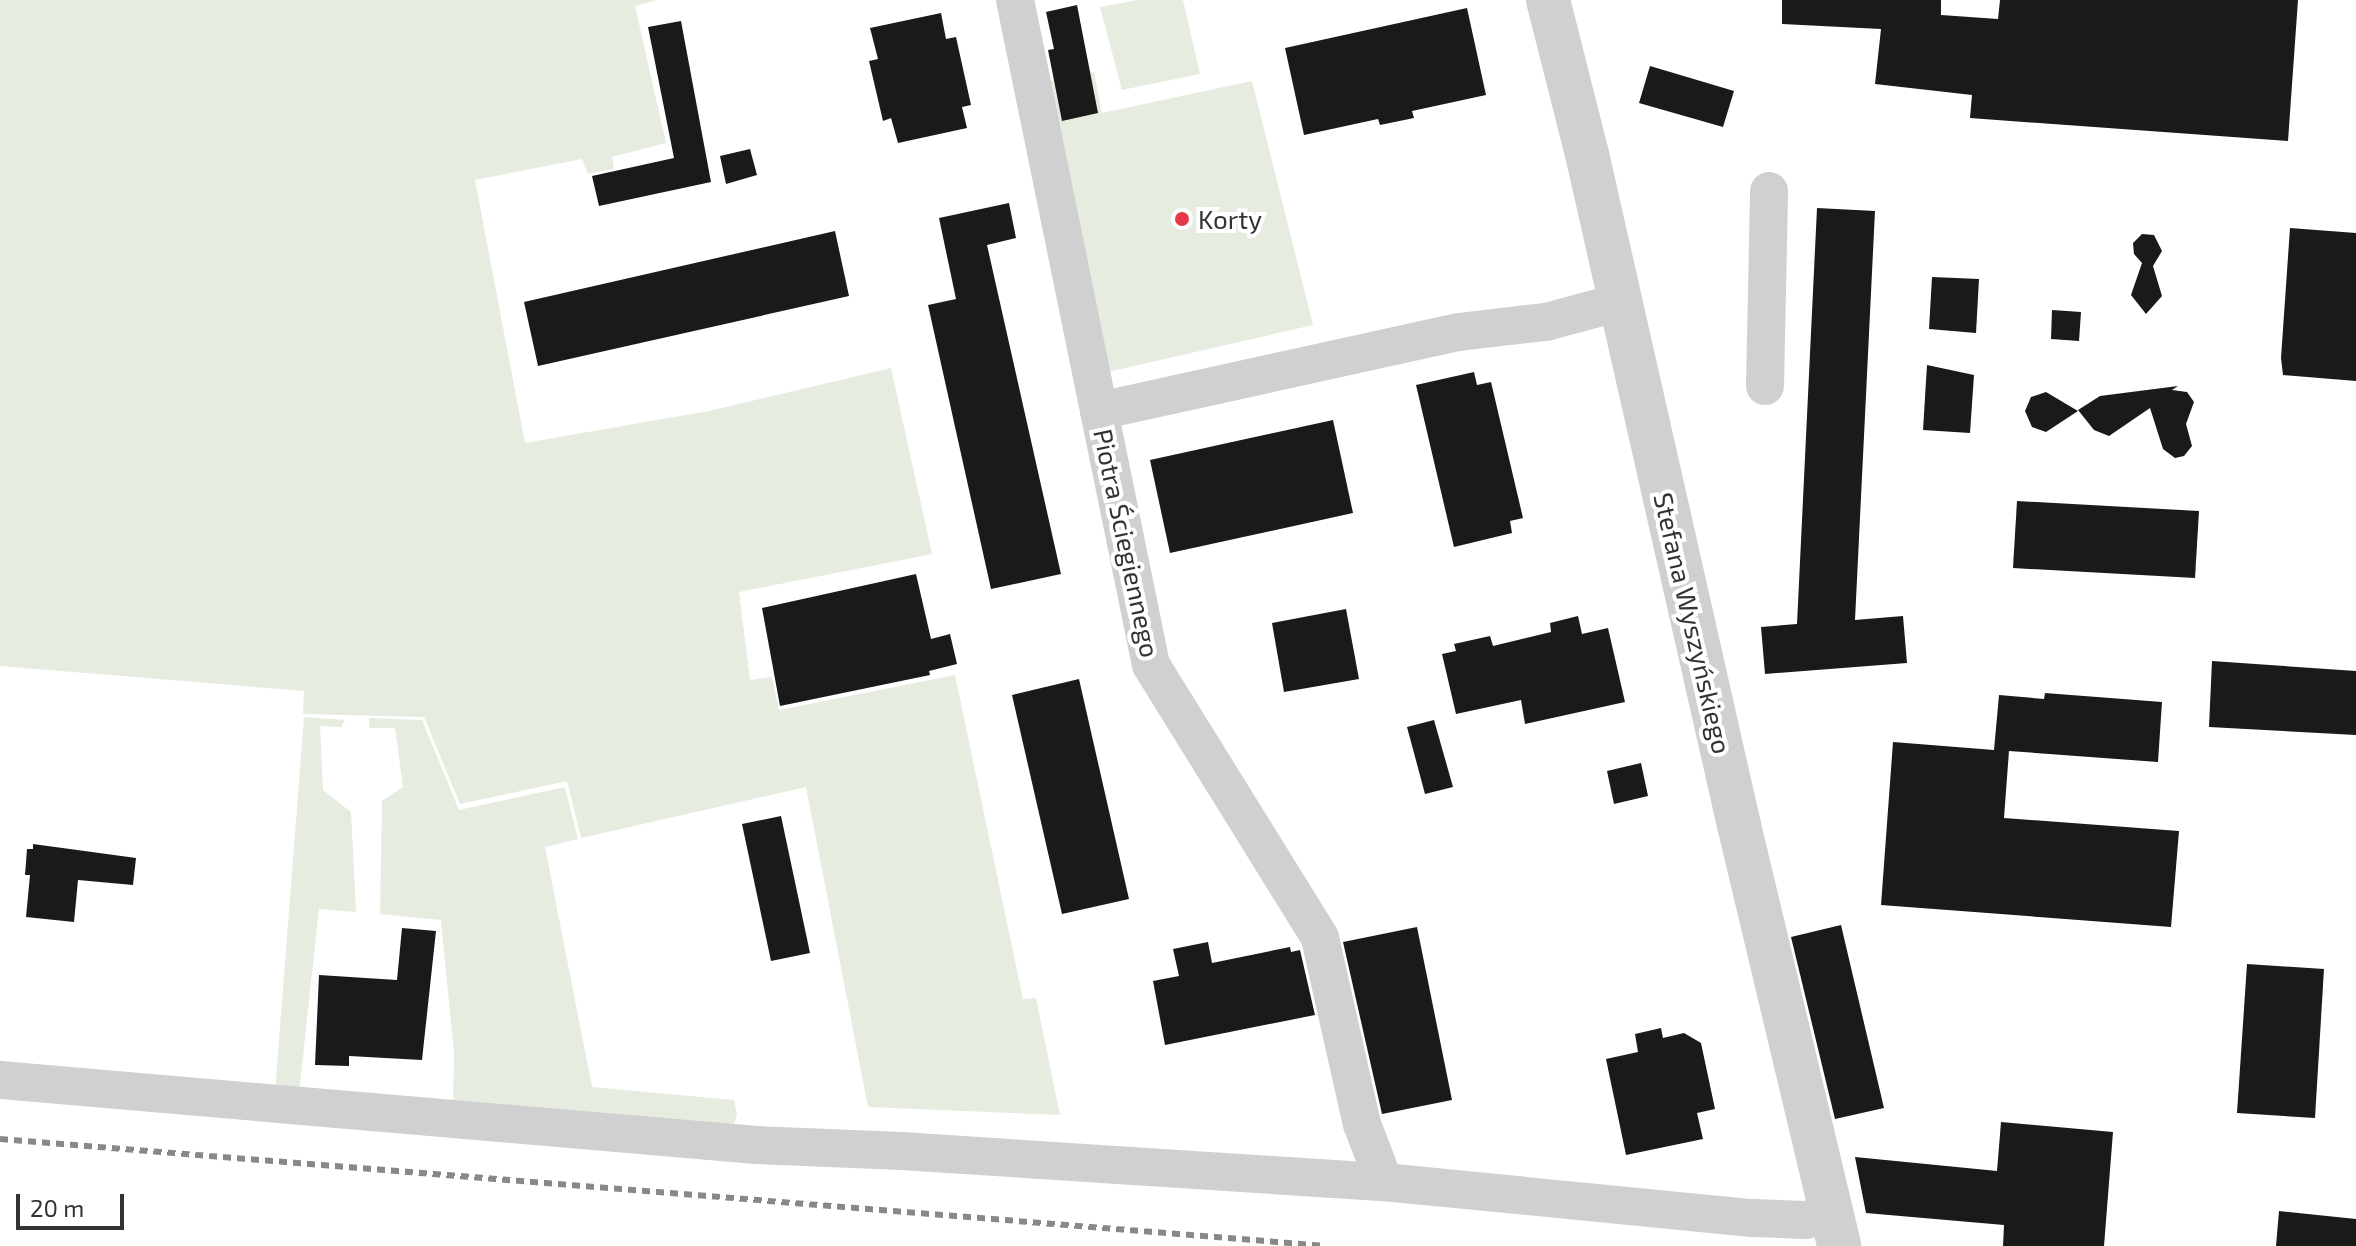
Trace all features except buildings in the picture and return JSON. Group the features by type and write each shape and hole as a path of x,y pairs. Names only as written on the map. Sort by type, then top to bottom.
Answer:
{"street":[{"name":"Piotra Ściegiennego","path":"1015,0 1151,665 1320,938 1362,1124 1384,1182"},
{"name":"Stefana Wyszyńskiego","path":"1548,0 1835,1231"},
{"path":"1765,386 1769,191"},
{"path":"1099,411 1459,332 1546,322 1620,302"},
{"path":"0,1080 756,1145 901,1151 1384,1182 1754,1218 1805,1220 1835,1231"}],"shaded area":[{"path":"0,0 657,0 635,6 666,143 612,157 614,169 588,174 582,159 475,180 525,443 709,411 891,368 932,554 739,592 750,680 772,677 779,710 955,675 1023,999 1036,998 1060,1115 868,1107 806,787 581,838 567,781 460,804 424,717 303,714 304,691 0,666"},
{"path":"1138,0 1183,0 1200,74 1122,90 1100,7"},
{"name":"Korty","path":"1094,72 1102,113 1252,81 1313,325 1108,372 1049,81"},
{"path":"304,717 345,720 341,727 320,726 323,790 351,812 356,912 319,909 299,1093 275,1092"},
{"path":"369,718 422,720 459,810 565,787 578,839 545,847 592,1087 734,1100 737,1115 733,1127 453,1107 454,1053 441,920 380,914 382,801 403,787 395,728 369,728"}],"railway":[{"path":"0,1139 1326,1246"}],"place":[{"name":"Korty","path":"1182,219"}]}
